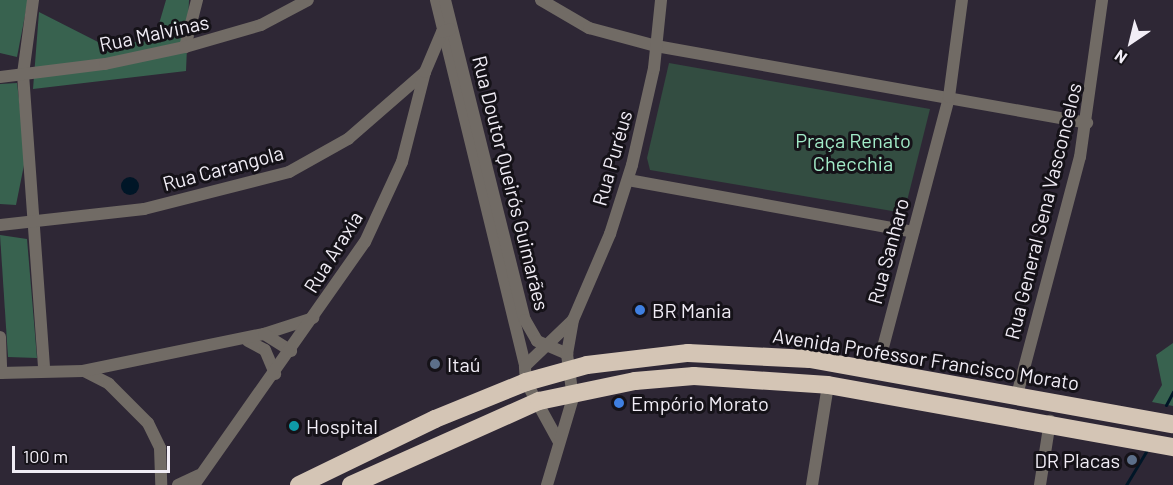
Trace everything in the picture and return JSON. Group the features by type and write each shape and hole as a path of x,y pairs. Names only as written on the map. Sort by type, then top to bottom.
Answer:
{"highway":[{"name":"Avenida Professor Francisco Morato","path":"299,485 526,374 569,361 726,353 877,370 1173,424"},
{"name":"Avenida Professor Francisco Morato","path":"351,485 539,401 573,392 694,376 828,385 1050,421 1173,447"}],"street":[{"path":"33,0 23,74 44,370"},
{"path":"185,47 197,0"},
{"name":"Rua Malvinas","path":"0,76 185,47 261,25 308,0"},
{"name":"Rua Doutor Queirós Guimarães","path":"436,0 447,31 525,320 546,347"},
{"name":"Rua Doutor Queirós Guimarães","path":"445,0 446,48 526,374"},
{"path":"541,0 589,28 656,46 1087,123"},
{"name":"Rua Puréus","path":"547,485 573,392 569,361 573,320 628,180 656,46 661,0"},
{"name":"Rua Sanharo","path":"877,370 949,97 962,0"},
{"name":"Rua General Sena Vasconcelos","path":"1017,395 1087,123 1102,0"},
{"name":"Rua Araxia","path":"178,485 197,480 275,374 365,242 391,191 427,68 447,31"},
{"name":"Rua Carangola","path":"0,225 34,224 144,209 289,172 348,139 446,48"},
{"path":"628,180 913,232"},
{"path":"0,337 1,373 44,370 83,371 248,341 313,318"},
{"name":"Rua Puréus","path":"526,374 546,347 573,320"},
{"path":"264,334 291,351"},
{"path":"248,341 265,350 275,374"},
{"path":"546,347 569,361"},
{"path":"109,384 118,365"},
{"path":"83,371 109,384 154,433 163,463 161,485"},
{"path":"526,374 559,444"},
{"path":"812,485 828,385"},
{"path":"1040,485 1050,421"}],"green space":[{"path":"0,0 28,0 17,57 0,53"},
{"path":"166,0 189,0 186,71 33,89 39,12 102,44 154,41"},
{"name":"Praça Renato Checchia","path":"669,63 930,109 904,213 650,170 647,158"},
{"path":"17,83 26,155 16,205 0,204 0,84"},
{"path":"0,235 27,239 37,358 8,357"},
{"path":"1173,343 1173,406 1152,402 1162,385 1156,355"}],"water":[{"path":"130,177 138,182 139,186 134,194 130,195 122,190 121,186 126,178"}],"waterway":[{"path":"1166,405 1173,392"},
{"path":"1126,485 1146,452"}],"place":[{"name":"BR Mania","path":"640,310"},
{"name":"Itaú","path":"435,364"},
{"name":"Empório Morato","path":"619,403"},
{"name":"Hospital","path":"294,426"},
{"name":"DR Placas","path":"1132,460"}]}
